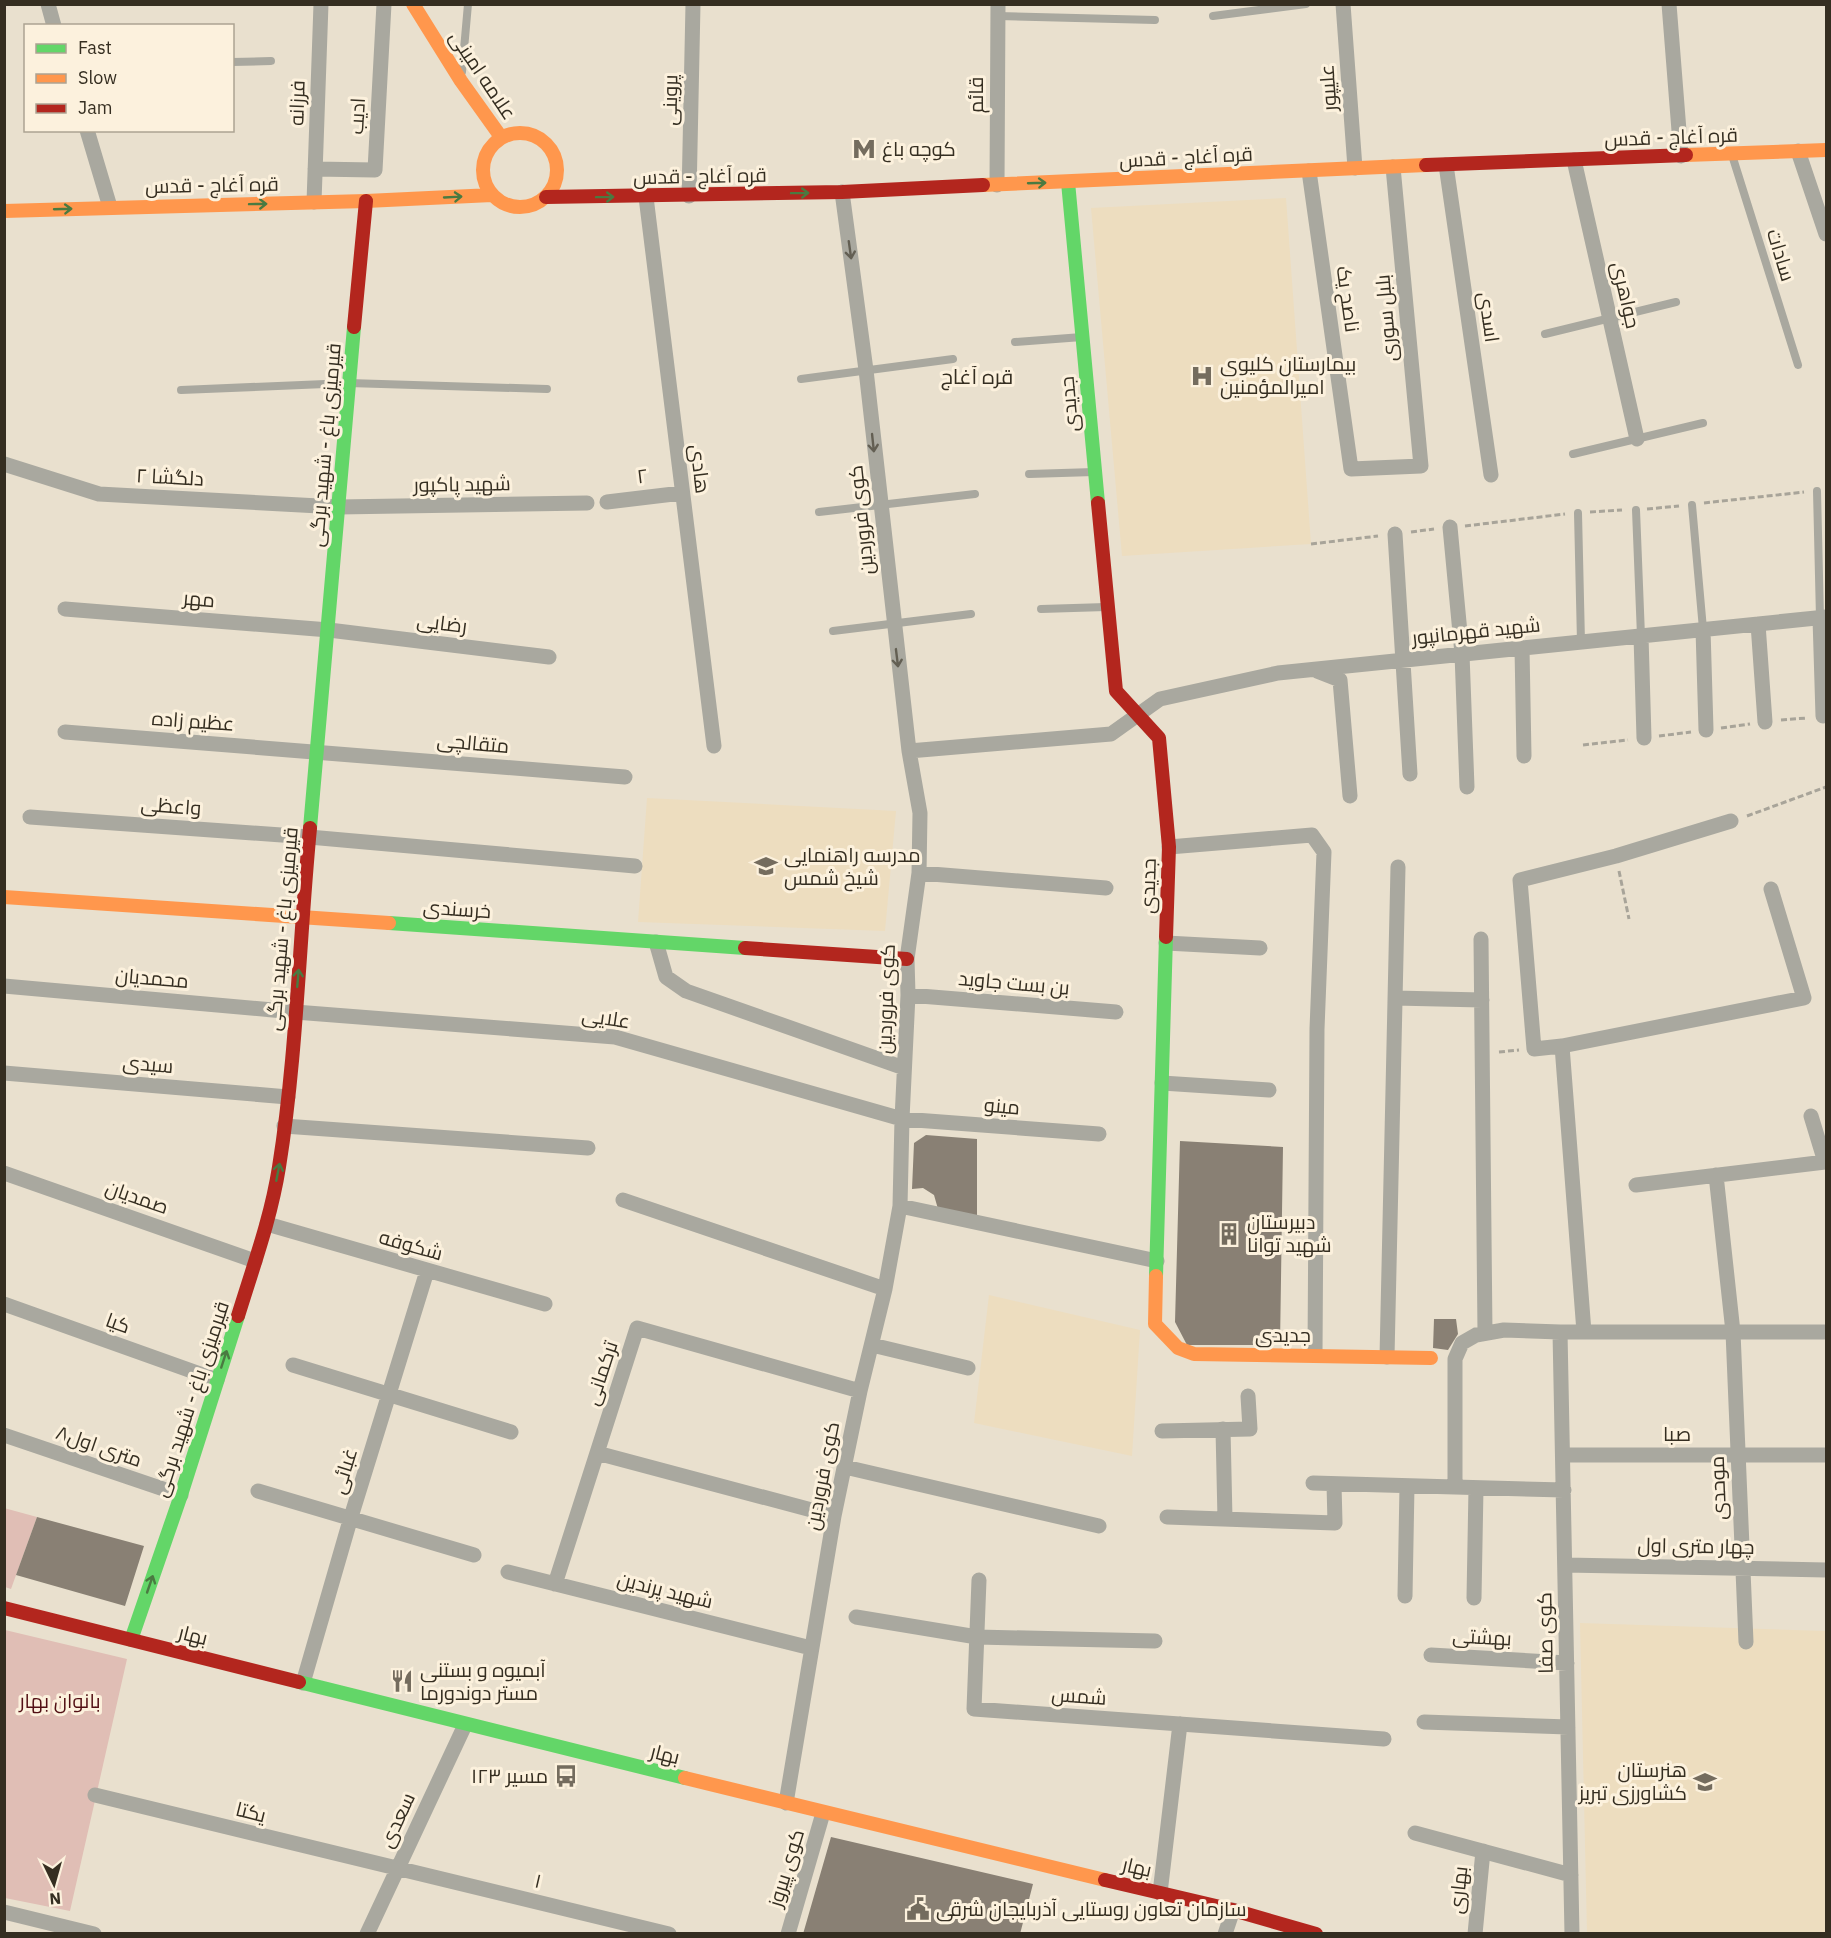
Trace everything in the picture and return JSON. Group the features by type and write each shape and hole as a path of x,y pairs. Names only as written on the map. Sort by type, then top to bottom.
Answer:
{"main road":[{"name":"علامه امینی","path":"413,4 461,81 501,137"},
{"path":"524,132 545,141 556,158 557,179 546,197 529,207 509,206 492,195 483,175 486,153 501,137 524,132"},
{"name":"قره آغاج - قدس","path":"546,197 842,192 1355,168 1827,150"},
{"name":"جدیدی","path":"1068,182 1116,691 1159,738 1169,847 1155,1324 1178,1348 1194,1354 1431,1358"},
{"name":"قره آغاج - قدس","path":"4,211 366,201 492,195"},
{"name":"قیرمیزی باغ - شهید برگی","path":"131,1640 181,1496 267,1224 279,1168 288,1097 366,201"},
{"name":"خرسندی","path":"4,897 907,959"},
{"name":"بهار","path":"4,1608 824,1814 1233,1910 1316,1934"}],"street":[{"path":"48,4 53,24"},
{"name":"فرزانه","path":"314,202 321,4"},
{"name":"ادیب","path":"315,169 375,170 384,4"},
{"name":"پروینی","path":"689,196 693,4"},
{"name":"علیپور","path":"1343,4 1355,168"},
{"path":"1669,4 1681,156"},
{"name":"قائم","path":"997,185 998,10"},
{"path":"88,132 110,207"},
{"path":"1798,152 1827,234"},
{"name":"جواهری","path":"1574,160 1637,439"},
{"name":"اسدی","path":"1446,165 1491,475"},
{"name":"بلبل سوری","path":"1394,167 1421,466"},
{"name":"ناصح یک","path":"1309,171 1351,469 1421,466"},
{"name":"کوی فروردین","path":"786,1803 834,1516 860,1391 885,1289 900,1206 908,995 907,959 919,873 920,813 909,751 866,370 842,192"},
{"name":"هادی","path":"646,196 714,746"},
{"name":"دلگشا ۲","path":"4,464 99,494 338,507"},
{"name":"۲","path":"607,502 682,493"},
{"name":"شهید پاکپور","path":"338,507 587,503"},
{"path":"1450,527 1462,654 1467,787"},
{"path":"1395,534 1410,774"},
{"name":"مهر","path":"65,609 329,630"},
{"path":"1823,617 1823,716"},
{"name":"شهید قهرمانپور","path":"909,751 1111,734 1160,699 1278,673 1823,617"},
{"path":"1758,624 1765,722"},
{"path":"1703,629 1706,730"},
{"name":"رضایی","path":"329,630 549,657"},
{"path":"1641,636 1644,738"},
{"path":"1522,648 1524,756"},
{"path":"1312,669 1340,680 1350,796"},
{"name":"عظیم زاده","path":"65,732 318,752"},
{"name":"متقالچی","path":"318,752 625,777"},
{"name":"واعظی","path":"30,817 309,837 635,866"},
{"path":"1731,821 1616,856 1520,880 1534,1049 1562,1046 1804,998 1772,889"},
{"path":"1169,847 1312,836 1324,852 1317,1029 1315,1355"},
{"path":"1388,1357 1398,867"},
{"path":"919,873 1106,888"},
{"path":"1481,939 1485,1333"},
{"path":"656,942 666,977 686,991 904,1068"},
{"path":"1166,943 1260,948"},
{"name":"محمدیان","path":"4,986 295,1012"},
{"name":"بن بست جاوید","path":"908,995 1116,1012"},
{"path":"1395,998 1482,1000"},
{"name":"علایی","path":"295,1012 615,1037 902,1119"},
{"path":"1562,1046 1584,1332"},
{"name":"سیدی","path":"4,1073 288,1097"},
{"path":"1162,1083 1269,1090"},
{"path":"1636,1185 1825,1162 1811,1116"},
{"name":"مینو","path":"902,1119 1099,1134"},
{"path":"284,1126 588,1148"},
{"name":"صمدیان","path":"4,1173 255,1262"},
{"name":"موحدی","path":"1716,1175 1733,1332 1746,1642"},
{"path":"623,1200 885,1289"},
{"path":"900,1206 1157,1261"},
{"name":"شکوفه","path":"267,1224 545,1304"},
{"name":"غبائی","path":"303,1683 427,1271"},
{"name":"کیا","path":"4,1304 217,1380"},
{"name":"ترکمانی","path":"555,1584 637,1328 860,1391"},
{"path":"1455,1487 1455,1359 1462,1343 1476,1335 1504,1330 1827,1332"},
{"name":"کوی صفا","path":"1560,1332 1572,1934"},
{"path":"872,1345 968,1368"},
{"path":"1431,1358 1455,1359"},
{"path":"293,1365 511,1432"},
{"path":"1162,1431 1250,1429 1248,1396"},
{"path":"1223,1429 1225,1519"},
{"name":"۸متری اول","path":"4,1435 181,1496"},
{"path":"597,1453 834,1516"},
{"name":"صبا","path":"1563,1455 1827,1455"},
{"path":"845,1467 1099,1526"},
{"path":"1313,1483 1564,1490"},
{"path":"1167,1517 1335,1523 1334,1484"},
{"path":"1405,1596 1407,1486"},
{"path":"1474,1598 1476,1488"},
{"path":"258,1491 474,1555"},
{"name":"چهار متری اول","path":"1565,1565 1827,1570"},
{"name":"شهید پرندین","path":"508,1572 811,1648"},
{"path":"977,1637 979,1580"},
{"path":"856,1617 977,1637 1155,1641"},
{"name":"شمس","path":"977,1637 974,1709 1384,1739"},
{"name":"بهشتی","path":"1431,1654 1567,1663"},
{"path":"1424,1722 1568,1727"},
{"path":"1160,1893 1180,1724"},
{"name":"سعدی","path":"367,1934 465,1725"},
{"name":"یکتا","path":"95,1795 397,1869"},
{"name":"کوی پیروز","path":"788,1934 824,1814"},
{"path":"1415,1833 1571,1875"},
{"name":"بهاری","path":"1475,1934 1484,1851"},
{"name":"۱","path":"397,1869 669,1934"},
{"path":"1225,1934 1233,1910"},
{"path":"4,1912 94,1934"}],"lane":[{"path":"461,81 468,4"},
{"path":"1213,16 1306,4"},
{"path":"998,10 1155,20"},
{"path":"234,62 271,61"},
{"name":"سادات","path":"1732,154 1798,365"},
{"path":"1545,334 1676,302"},
{"path":"1015,342 1082,337"},
{"path":"801,379 953,359"},
{"path":"181,390 349,383 548,389"},
{"path":"1573,454 1703,423"},
{"path":"1029,474 1095,472"},
{"path":"1817,490 1823,617"},
{"path":"819,512 975,494"},
{"path":"1692,505 1703,629"},
{"path":"1636,510 1641,636"},
{"path":"1578,513 1581,642"},
{"path":"1041,609 1108,607"},
{"path":"833,631 971,614"}],"path":[{"path":"1731,821 1827,787"},
{"path":"1616,856 1629,919"},
{"path":"1482,1054 1534,1049"}],"shaded area":[{"name":"بیمارستان کلیوی امیرالمؤمنین","path":"1286,198 1311,544 1122,556 1091,208"},
{"name":"مدرسه راهنمایی شیخ شمس","path":"647,798 896,811 885,931 638,922"},
{"path":"989,1295 1140,1330 1132,1456 974,1423"},
{"name":"هنرستان کشاورزی تبریز","path":"1580,1623 1826,1631 1826,1933 1587,1933"}],"green space":[{"path":"4,1508 37,1517 11,1589 5,1587"},
{"name":"بانوان بهار","path":"5,1630 127,1659 70,1911 5,1898"}],"building":[{"path":"926,1135 977,1139 977,1216 938,1209 934,1195 923,1188 912,1189 914,1143"},
{"name":"دبیرستان شهید توانا","path":"1180,1141 1283,1147 1280,1345 1187,1345 1175,1322"},
{"path":"1434,1319 1456,1319 1458,1334 1448,1350 1433,1348"},
{"path":"37,1517 144,1546 125,1606 16,1575"},
{"name":"سازمان تعاون روستایی آذربایجان شرقی","path":"831,1837 1033,1884 1020,1934 803,1934"}],"traffic: fast":[{"path":"1068,182 1098,503"},
{"path":"310,828 354,327"},
{"path":"389,923 745,948"},
{"path":"1156,1276 1166,937"},
{"path":"131,1640 181,1495 238,1316"},
{"path":"299,1682 685,1778"}],"traffic: slow":[{"path":"413,4 461,81 501,137"},
{"path":"520,133 541,139 551,149 557,170 551,191 541,201 520,207 499,201 489,191 483,170 489,149 499,139 520,133"},
{"path":"1686,155 1826,150"},
{"path":"983,185 1426,165"},
{"path":"4,211 366,201 492,195"},
{"path":"4,897 389,923"},
{"path":"1156,1276 1155,1324 1178,1348 1194,1354 1431,1358"},
{"path":"685,1778 1105,1880"}],"traffic: jam":[{"path":"1426,165 1686,155"},
{"path":"546,197 842,192 983,185"},
{"path":"354,327 366,201"},
{"path":"1098,503 1116,691 1159,738 1169,847 1166,937"},
{"path":"238,1316 266,1224 279,1167 294,1040 310,828"},
{"path":"745,948 907,959"},
{"path":"4,1608 299,1682"},
{"path":"1105,1880 1233,1910 1316,1934"}],"place":[{"name":"کوچه باغ","path":"864,149"},
{"name":"بیمارستان کلیوی امیرالمؤمنین","path":"1202,376"},
{"name":"مدرسه راهنمایی شیخ شمس","path":"766,866"},
{"name":"دبیرستان شهید توانا","path":"1229,1234"},
{"name":"آبمیوه و بستنی مستر دوندورما","path":"402,1681"},
{"name":"مسیر ۱۲۳","path":"566,1776"},
{"name":"هنرستان کشاورزی تبریز","path":"1705,1782"},
{"name":"سازمان تعاون روستایی آذربایجان شرقی","path":"918,1909"}],"district":[{"name":"قره آغاج","path":"977,377"}]}
